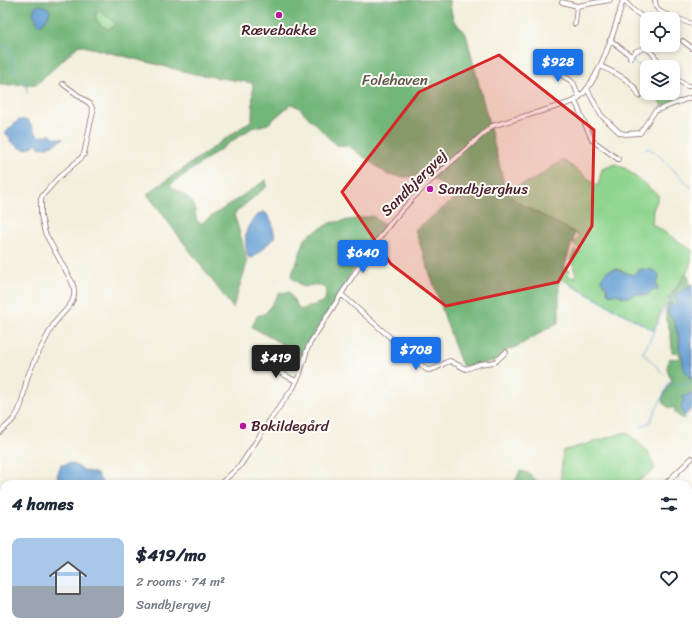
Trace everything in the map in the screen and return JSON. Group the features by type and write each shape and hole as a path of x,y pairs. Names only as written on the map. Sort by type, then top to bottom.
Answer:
{"street":[{"path":"562,2 577,6 610,0"},
{"path":"623,0 640,15"},
{"name":"Sandbjergvej","path":"224,480 242,463 296,381 310,343 341,294 365,257 403,209 429,182 487,130 499,124 575,101 587,89 600,66 623,0"},
{"path":"655,0 656,7 662,13 692,24"},
{"path":"575,24 577,6"},
{"path":"610,40 630,57 639,49 648,49 658,60"},
{"path":"684,43 692,48"},
{"path":"542,64 570,80 574,84 579,97"},
{"path":"600,66 630,83 636,89 639,96"},
{"path":"680,81 688,86 692,86"},
{"path":"0,432 18,413 28,377 33,366 53,325 73,300 74,288 72,282 45,233 42,225 40,209 43,195 58,178 78,162 84,154 93,111 90,104 63,84"},
{"path":"587,89 601,115 620,133 626,134 640,133 655,111 692,97"},
{"path":"575,101 592,140 618,159"},
{"path":"341,294 428,370 433,370 450,361 466,369 480,364 495,362 506,352"},
{"path":"262,362 296,381"},
{"path":"669,480 692,458"}],"highlighted area":[{"path":"499,55 594,130 592,226 558,282 446,306 391,264 342,192 419,92"}],"green space":[{"name":"Folehaven","path":"0,0 449,0 453,19 466,34 506,191 517,202 575,233 559,284 559,322 518,346 505,351 495,361 463,367 415,230 458,196 429,176 404,177 388,175 349,146 336,145 298,107 291,104 268,124 252,128 170,185 190,199 200,224 266,180 267,186 234,214 247,263 233,308 147,194 252,120 253,83 195,74 79,45 37,84 0,85","holes":["100,11 115,23 113,27 109,29 104,27 97,21 95,16 96,13"]},
{"path":"100,11 116,23 113,27 109,29 106,28 97,21 95,16 96,13"},
{"path":"659,100 677,100 662,106"},
{"path":"563,160 598,186 602,169 616,164 626,169 659,196 653,210 652,224 692,250 687,273 665,303 653,330 558,277 564,272 566,267 568,269 569,277 575,278 576,275 571,258 575,250 579,253 581,252 573,243 578,239 579,235 517,202 506,191 535,179","holes":["617,269 633,275 638,270 652,270 659,279 656,283 658,288 652,289 647,296 637,294 622,297 617,294 610,294 607,292 606,286 603,284 609,271"]},
{"path":"373,216 385,226 353,270 336,300 304,349 303,356 252,327 257,316 266,313 279,293 289,292 300,310 325,301 326,290 323,287 316,285 303,287 291,277 295,265 301,263 296,264 305,239 309,235 330,223"},
{"path":"686,273 688,275 690,285 678,302 674,305 671,302 669,314 674,321 677,330 679,348 682,354 684,369 692,379 692,395 689,393 683,397 683,414 685,419 681,418 675,413 675,408 670,408 665,405 662,399 672,380 667,369 670,358 678,359 680,357 679,353 672,352 671,335 666,316 666,307 669,299"},
{"path":"627,432 648,452 655,469 640,480 560,480 563,451"},
{"path":"520,471 526,472 535,480 516,480"}],"water":[{"path":"41,5 47,7 50,11 49,15 40,25 37,22 33,12 36,6"},
{"path":"18,120 28,120 40,137 51,134 54,137 63,139 46,147 40,148 38,146 38,142 30,148 21,148 10,141 10,137 6,134 6,132"},
{"path":"262,212 266,213 272,222 275,237 254,257 250,258 247,256 246,249 247,231 252,221"},
{"path":"614,269 633,275 641,269 656,272 660,276 656,283 658,291 652,289 647,296 634,294 622,297 620,295 608,294 606,286 601,279 607,271"},
{"path":"692,284 691,379 684,369 682,354 679,348 680,341 673,318 668,314 668,311 671,302 674,305 678,302 674,296"},
{"path":"689,393 692,395 692,408 685,416 681,408 684,400 683,397"},
{"path":"71,463 84,470 97,474 101,480 60,480 57,476 61,465"}],"waterway":[{"path":"603,42 608,43"},
{"path":"0,43 10,49 14,69 20,75"},
{"path":"611,44 625,57 640,66"},
{"path":"23,78 26,81 27,93"},
{"path":"643,150 648,148 655,152 692,188"},
{"path":"570,285 653,330 654,332 643,353 664,374"},
{"path":"654,332 667,304 678,290"},
{"path":"641,427 650,422 670,381 677,386 692,382"}],"place":[{"name":"Rævebakke","path":"279,15"},
{"name":"Sandbjerghus","path":"430,189"},
{"name":"Bokildegård","path":"243,426"}]}
